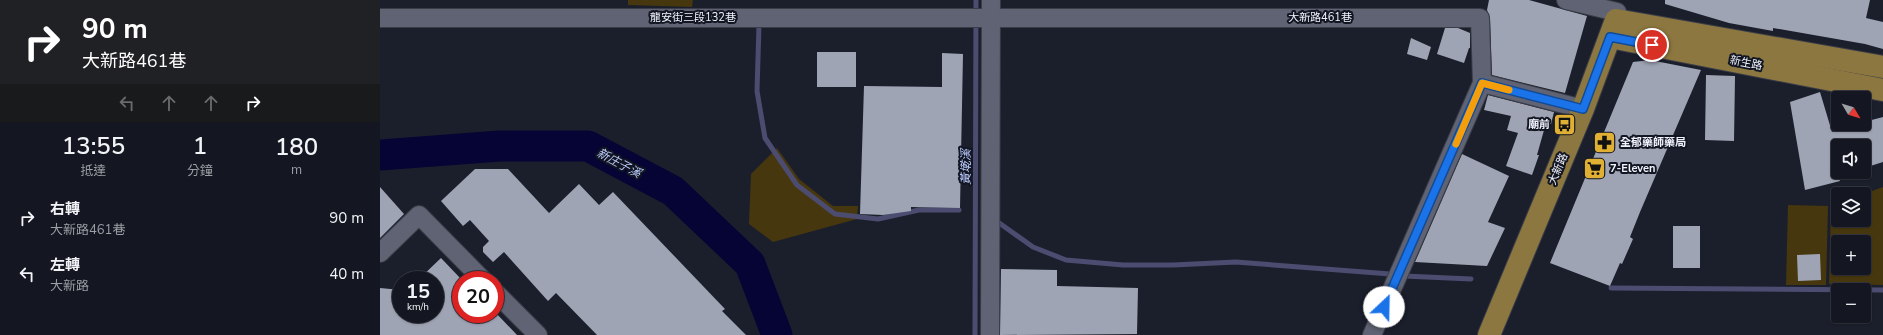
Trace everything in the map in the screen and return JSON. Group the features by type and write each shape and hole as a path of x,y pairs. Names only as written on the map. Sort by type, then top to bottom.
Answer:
{"main road":[{"name":"新生路","path":"1616,17 1883,67"},
{"name":"新生路","path":"1616,17 1883,90"},
{"name":"大新路","path":"1489,335 1583,109 1616,17"}],"lane":[{"path":"1566,0 1616,17"},
{"path":"990,335 991,8"},
{"name":"龍安街三段132巷","path":"380,18 991,8"},
{"name":"大新路461巷","path":"991,8 1480,18 1482,83"},
{"path":"1372,335 1482,83 1583,109"},
{"path":"380,252 419,215 474,271"},
{"path":"504,301 538,335"}],"shaded area":[{"path":"628,0 693,0 692,7 628,5"},
{"path":"777,148 799,179 833,206 858,206 857,219 773,242 749,224 751,174"},
{"path":"1883,187 1883,285 1871,285 1871,283 1829,284 1831,206 1831,227 1871,227 1871,191"},
{"path":"1788,205 1828,206 1826,285 1786,285"}],"building":[{"path":"1489,0 1529,0 1587,16 1565,93 1492,75 1490,18 1487,10"},
{"path":"1665,0 1870,0 1866,18 1883,22 1883,49 1865,44 1773,28 1773,31 1729,23 1665,4"},
{"path":"1445,28 1458,28 1470,33 1470,48 1464,63 1437,54"},
{"path":"1411,38 1431,47 1427,60 1407,54"},
{"path":"817,52 856,52 856,87 817,87"},
{"path":"942,53 963,54 960,208 911,207 911,211 883,215 860,214 864,86 942,87"},
{"path":"1650,60 1701,70 1640,212 1630,237 1633,239 1610,286 1550,263 1633,62"},
{"path":"1706,75 1735,76 1734,141 1705,140"},
{"path":"1820,92 1832,132 1871,131 1871,120 1883,117 1883,162 1871,166 1871,139 1831,139 1831,179 1839,179 1840,181 1805,190 1790,102"},
{"path":"1488,95 1554,112 1551,124 1546,123 1537,155 1539,155 1532,175 1506,166 1518,133 1507,130 1511,116 1484,110"},
{"path":"1462,154 1509,176 1488,222 1505,228 1487,266 1415,262"},
{"path":"475,169 508,169 549,213 579,184 599,205 613,192 725,309 722,311 746,335 597,335 556,293 548,301 504,252 493,262 483,252 483,247 489,241 470,220 463,226 441,201"},
{"path":"380,187 404,214 380,238"},
{"path":"1673,226 1700,226 1700,268 1673,268"},
{"path":"1820,254 1821,280 1798,281 1797,255"},
{"path":"441,258 453,271 452,271 452,323 504,323 504,321 517,335 380,335 380,288 392,289 392,323 444,323 444,271 427,271"},
{"path":"1001,269 1057,270 1057,286 1138,288 1137,334 1000,335"}],"waterway":[{"name":"黃墘溪","path":"975,335 976,0"},
{"path":"759,25 757,91 765,138 797,185 835,214 878,219 919,210 959,210"},
{"name":"新庄子溪","path":"380,155 500,146 588,146 673,191 750,264 777,335"},
{"path":"995,220 1033,247 1066,260 1123,265 1173,265 1236,262 1390,274"},
{"path":"1404,276 1471,279"},
{"path":"1611,288 1883,290"}],"slow traffic":[{"path":"1456,144 1482,83 1509,90"}],"place":[{"name":"廟前","path":"1565,124"},
{"name":"全郁藥師藥局","path":"1605,142"},
{"name":"7-Eleven","path":"1595,168"}],"route":[{"path":"1384,307 1482,83 1583,109 1610,37 1652,45"}]}
